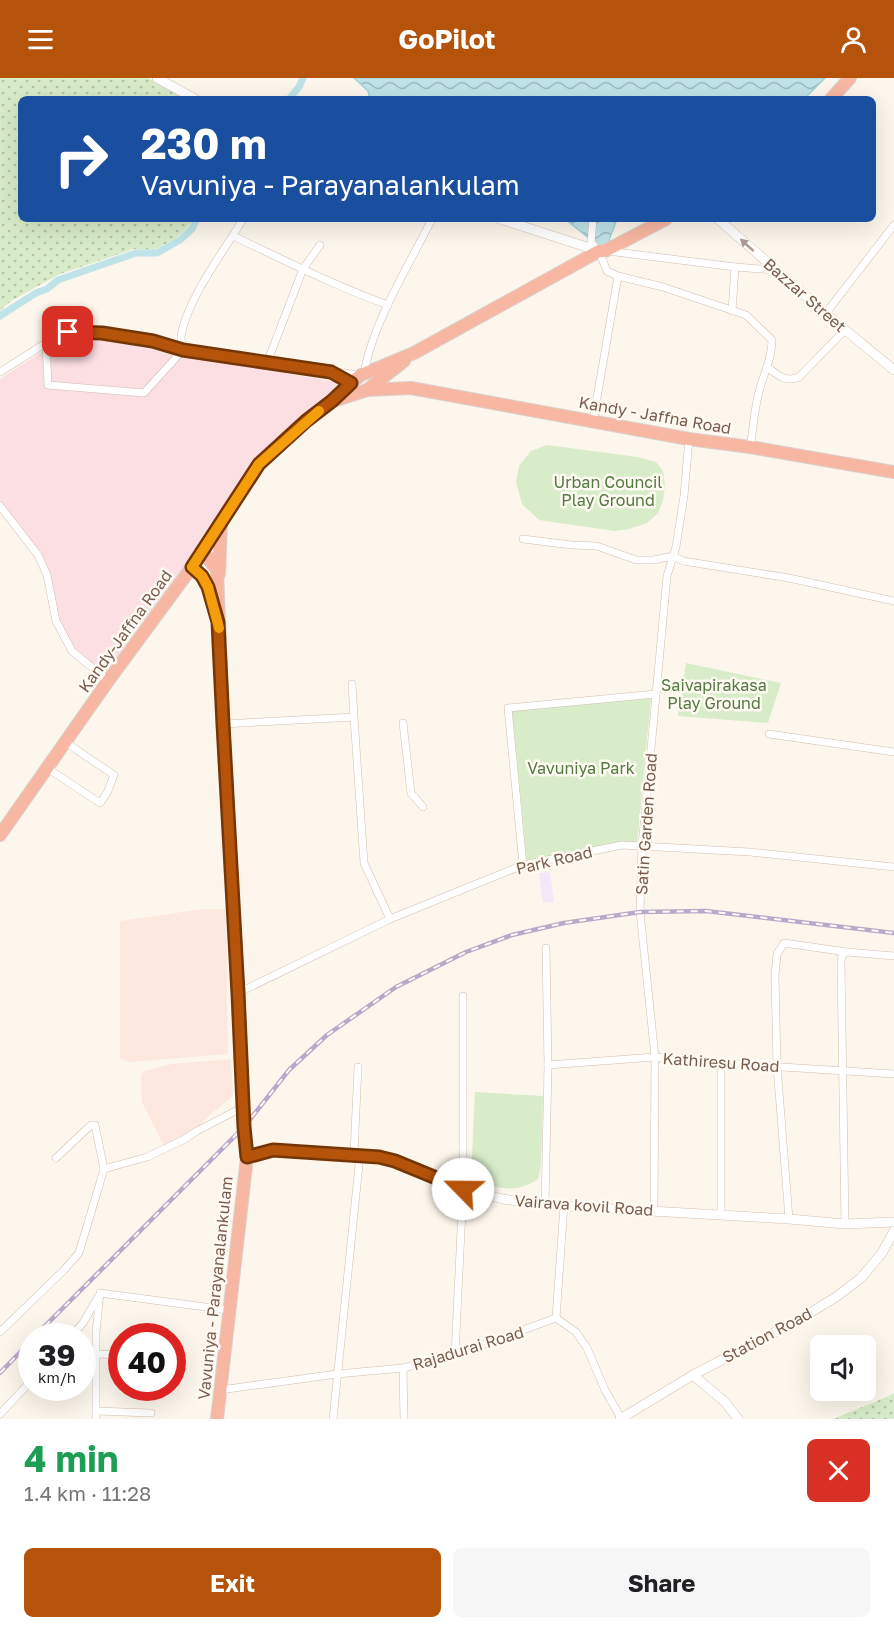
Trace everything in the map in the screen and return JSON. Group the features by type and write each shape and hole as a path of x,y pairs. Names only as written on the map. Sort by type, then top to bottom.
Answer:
{"highway":[{"path":"834,96 850,78"},
{"path":"414,353 367,390 359,377 414,353 660,222"},
{"path":"396,368 398,380 406,386"},
{"name":"Kandy - Jaffna Road","path":"359,377 382,379 406,386 688,439 750,447 894,472"},
{"name":"Kandy-Jaffna Road","path":"0,835 108,681 192,567 259,464 359,377"},
{"name":"Kandy - Jaffna Road","path":"367,390 406,386"},
{"name":"Kandy-Jaffna Road","path":"332,401 367,390"},
{"path":"218,622 221,521"},
{"path":"202,550 217,570 219,593"},
{"path":"192,567 202,576 208,587 218,622"},
{"name":"Vavuniya - Parayanalankulam","path":"217,1419 247,1157 218,622"}],"street":[{"path":"157,78 190,96"},
{"path":"183,350 181,339 186,319 200,289 241,222"},
{"path":"359,377 388,305 430,222"},
{"path":"510,222 602,251 775,270"},
{"path":"593,222 591,242 602,251 607,271 746,315 772,340 767,367 758,394 750,447"},
{"name":"Bazzar Street","path":"721,222 894,370"},
{"path":"825,313 894,225"},
{"path":"233,236 363,296 388,305"},
{"path":"267,363 303,269 320,246"},
{"path":"732,311 735,267"},
{"path":"593,421 618,276"},
{"path":"767,367 784,380 799,377 846,330"},
{"path":"0,372 68,332 102,333 153,341 183,350 359,377"},
{"path":"46,343 48,385 144,393 183,350"},
{"path":"331,372 359,377"},
{"name":"Satin Garden Road","path":"654,1211 655,1057 640,912 642,846 667,576 676,547 684,496 688,439"},
{"path":"0,506 38,555 46,575 56,621 72,651 108,681"},
{"path":"523,539 597,546 636,561 672,556 683,561 789,578 894,601"},
{"path":"352,684 364,863 390,919"},
{"path":"523,865 508,708 656,694"},
{"path":"223,724 354,717"},
{"path":"403,723 411,793 423,807"},
{"path":"769,734 894,752"},
{"path":"47,768 100,803 107,793 114,775 65,742"},
{"name":"Park Road","path":"238,993 390,919 523,865 622,845 750,852 894,867"},
{"path":"789,1219 777,1066 775,975 777,954 784,943 894,956"},
{"path":"545,1205 548,1065 546,948"},
{"path":"845,1224 841,963 842,956 847,952"},
{"path":"455,1355 463,1189 463,996"},
{"name":"Kathiresu Road","path":"548,1065 655,1057 894,1074"},
{"path":"721,1215 722,1063"},
{"path":"333,1419 357,1154 358,1067"},
{"path":"104,1169 147,1157 243,1107"},
{"path":"0,1332 79,1253 104,1169 95,1125 91,1125 56,1158"},
{"name":"Vairava kovil Road","path":"247,1157 273,1150 379,1157 395,1161 463,1189 503,1199 545,1205 845,1224 894,1222"},
{"path":"564,1205 556,1318 576,1332 587,1348 605,1390 621,1419"},
{"name":"Station Road","path":"621,1419 693,1375 800,1319 836,1297 861,1278 882,1253 894,1231"},
{"path":"100,1293 228,1310"},
{"path":"83,1323 100,1293"},
{"path":"100,1293 96,1354 108,1354"},
{"name":"Rajadurai Road","path":"220,1390 337,1374 403,1368 455,1355 556,1318"},
{"path":"403,1368 404,1419"},
{"path":"693,1375 725,1402 738,1419"},
{"path":"0,1414 18,1395"},
{"path":"96,1415 151,1413"}],"shaded area":[{"path":"70,340 104,340 341,383 260,457 108,676 74,650 58,619 43,559 0,501 0,379 40,353"},
{"path":"550,872 554,902 543,903 539,873"},
{"path":"203,909 226,909 228,1054 129,1062 120,1058 120,921"},
{"path":"231,1059 233,1096 207,1117 195,1131 165,1148 142,1102 141,1075 144,1071 172,1064"}],"green space":[{"path":"0,78 148,78 181,96 18,96 18,222 192,222 175,239 154,250 134,249 60,274 11,301 0,311"},
{"name":"Urban Council Play Ground","path":"547,445 638,457 656,462 663,471 665,485 663,501 658,513 647,523 614,531 539,520 522,504 516,482 519,466 531,451"},
{"name":"Saivapirakasa Play Ground","path":"686,663 781,683 768,723 678,716"},
{"name":"Vavuniya Park","path":"651,698 637,844 527,862 512,711"},
{"path":"475,1092 543,1096 541,1165 538,1179 521,1187 505,1188 488,1185 471,1178"},
{"path":"894,1393 894,1419 833,1419 889,1396"}],"water":[{"path":"354,78 825,78 807,96 369,96 368,91"},
{"path":"569,222 616,222 605,251"}],"waterway":[{"path":"292,96 303,78"},
{"path":"0,316 36,293 47,289 58,280 136,253 157,253 180,240 192,229 196,222"}],"railway":[{"path":"48,1323 244,1127 289,1070 327,1035 396,987 466,952 512,935 564,923 640,912 706,911 894,933"},
{"path":"0,1373 18,1354"}],"slow traffic":[{"path":"219,628 208,587 202,576 192,567 259,464 319,411"}],"route":[{"path":"68,332 102,333 153,341 183,350 331,372 351,383 259,464 192,567 202,576 208,587 218,622 247,1157 273,1150 379,1157 395,1161 463,1189"}]}
